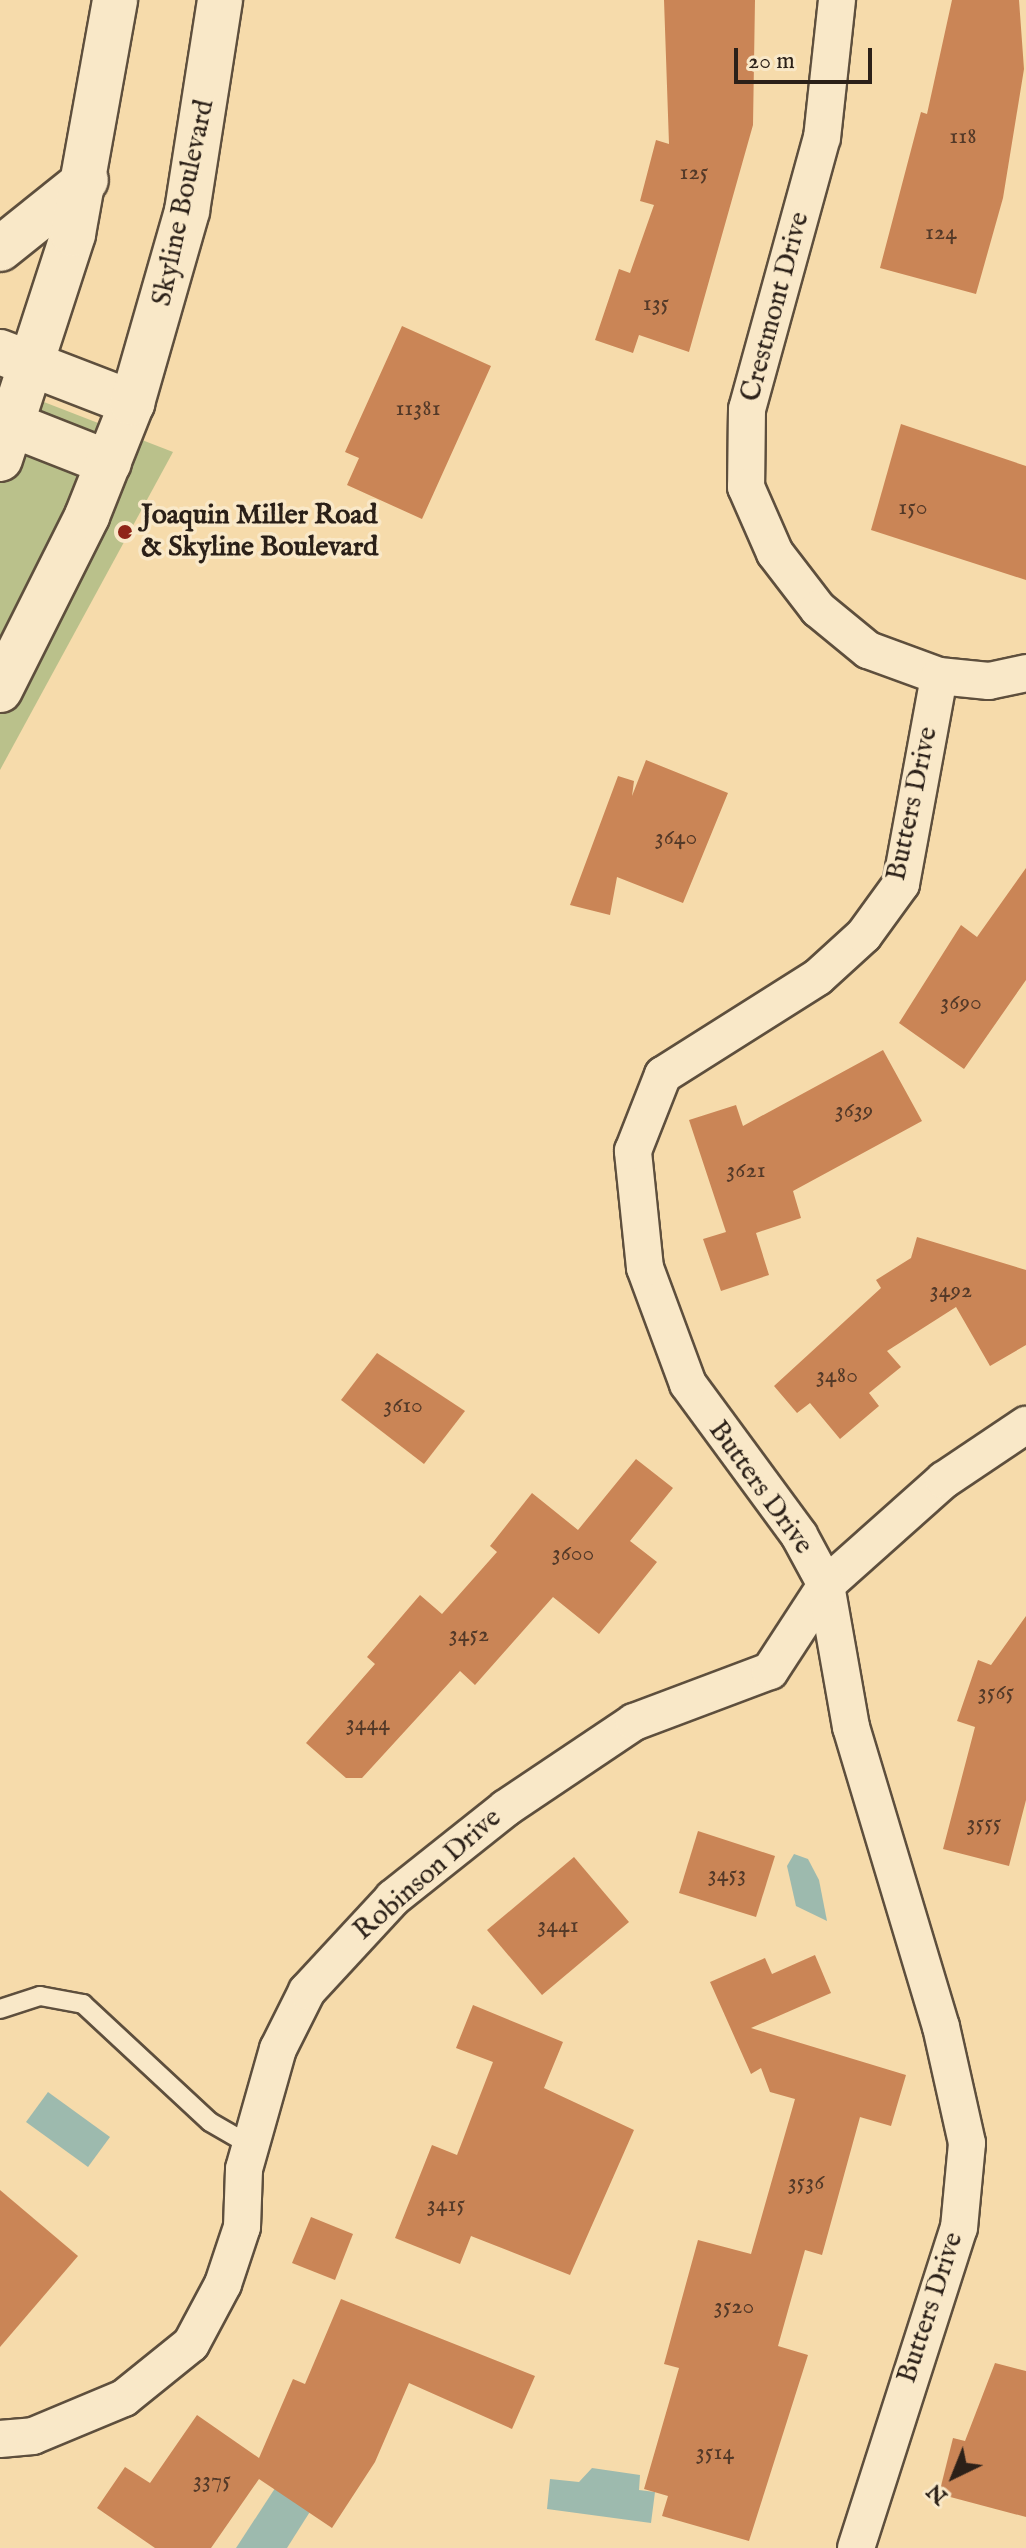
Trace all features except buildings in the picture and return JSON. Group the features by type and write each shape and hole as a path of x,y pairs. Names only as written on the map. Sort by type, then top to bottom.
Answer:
{"main road":[{"path":"109,463 4,435 17,359 86,180 115,0"},
{"name":"Skyline Boulevard","path":"0,690 109,463 132,403 187,211 220,0"},
{"path":"0,249 86,180"},
{"path":"17,359 132,403"}],"street":[{"name":"Crestmont Drive","path":"837,0 822,137 747,409 746,487 775,553 818,609 868,650 939,676 989,681 1026,673"},
{"name":"Butters Drive","path":"856,2548 959,2228 967,2143 941,2027 851,1727 826,1585 799,1535 726,1444 688,1384 645,1268 633,1151 663,1075 818,977 864,935 901,884 939,676"},
{"name":"Robinson Drive","path":"0,2439 33,2436 124,2398 191,2344 223,2284 242,2227 250,2145 278,2049 307,1991 393,1898 506,1808 634,1722 770,1671 826,1585 944,1480 1026,1425"}],"lane":[{"path":"0,2009 40,1996 83,2004 210,2122 250,2145"}],"green space":[{"path":"0,385 173,452 0,770"}],"shaded area":[{"path":"794,1854 808,1859 819,1880 827,1921 796,1906 787,1866"},
{"path":"48,2092 110,2137 88,2167 26,2122"},
{"path":"592,2468 640,2475 639,2490 655,2492 651,2523 547,2509 550,2479 579,2482"},
{"path":"283,2476 318,2499 287,2548 236,2548"}],"place":[{"name":"Joaquin Miller Road & Skyline Boulevard","path":"125,532"}]}
